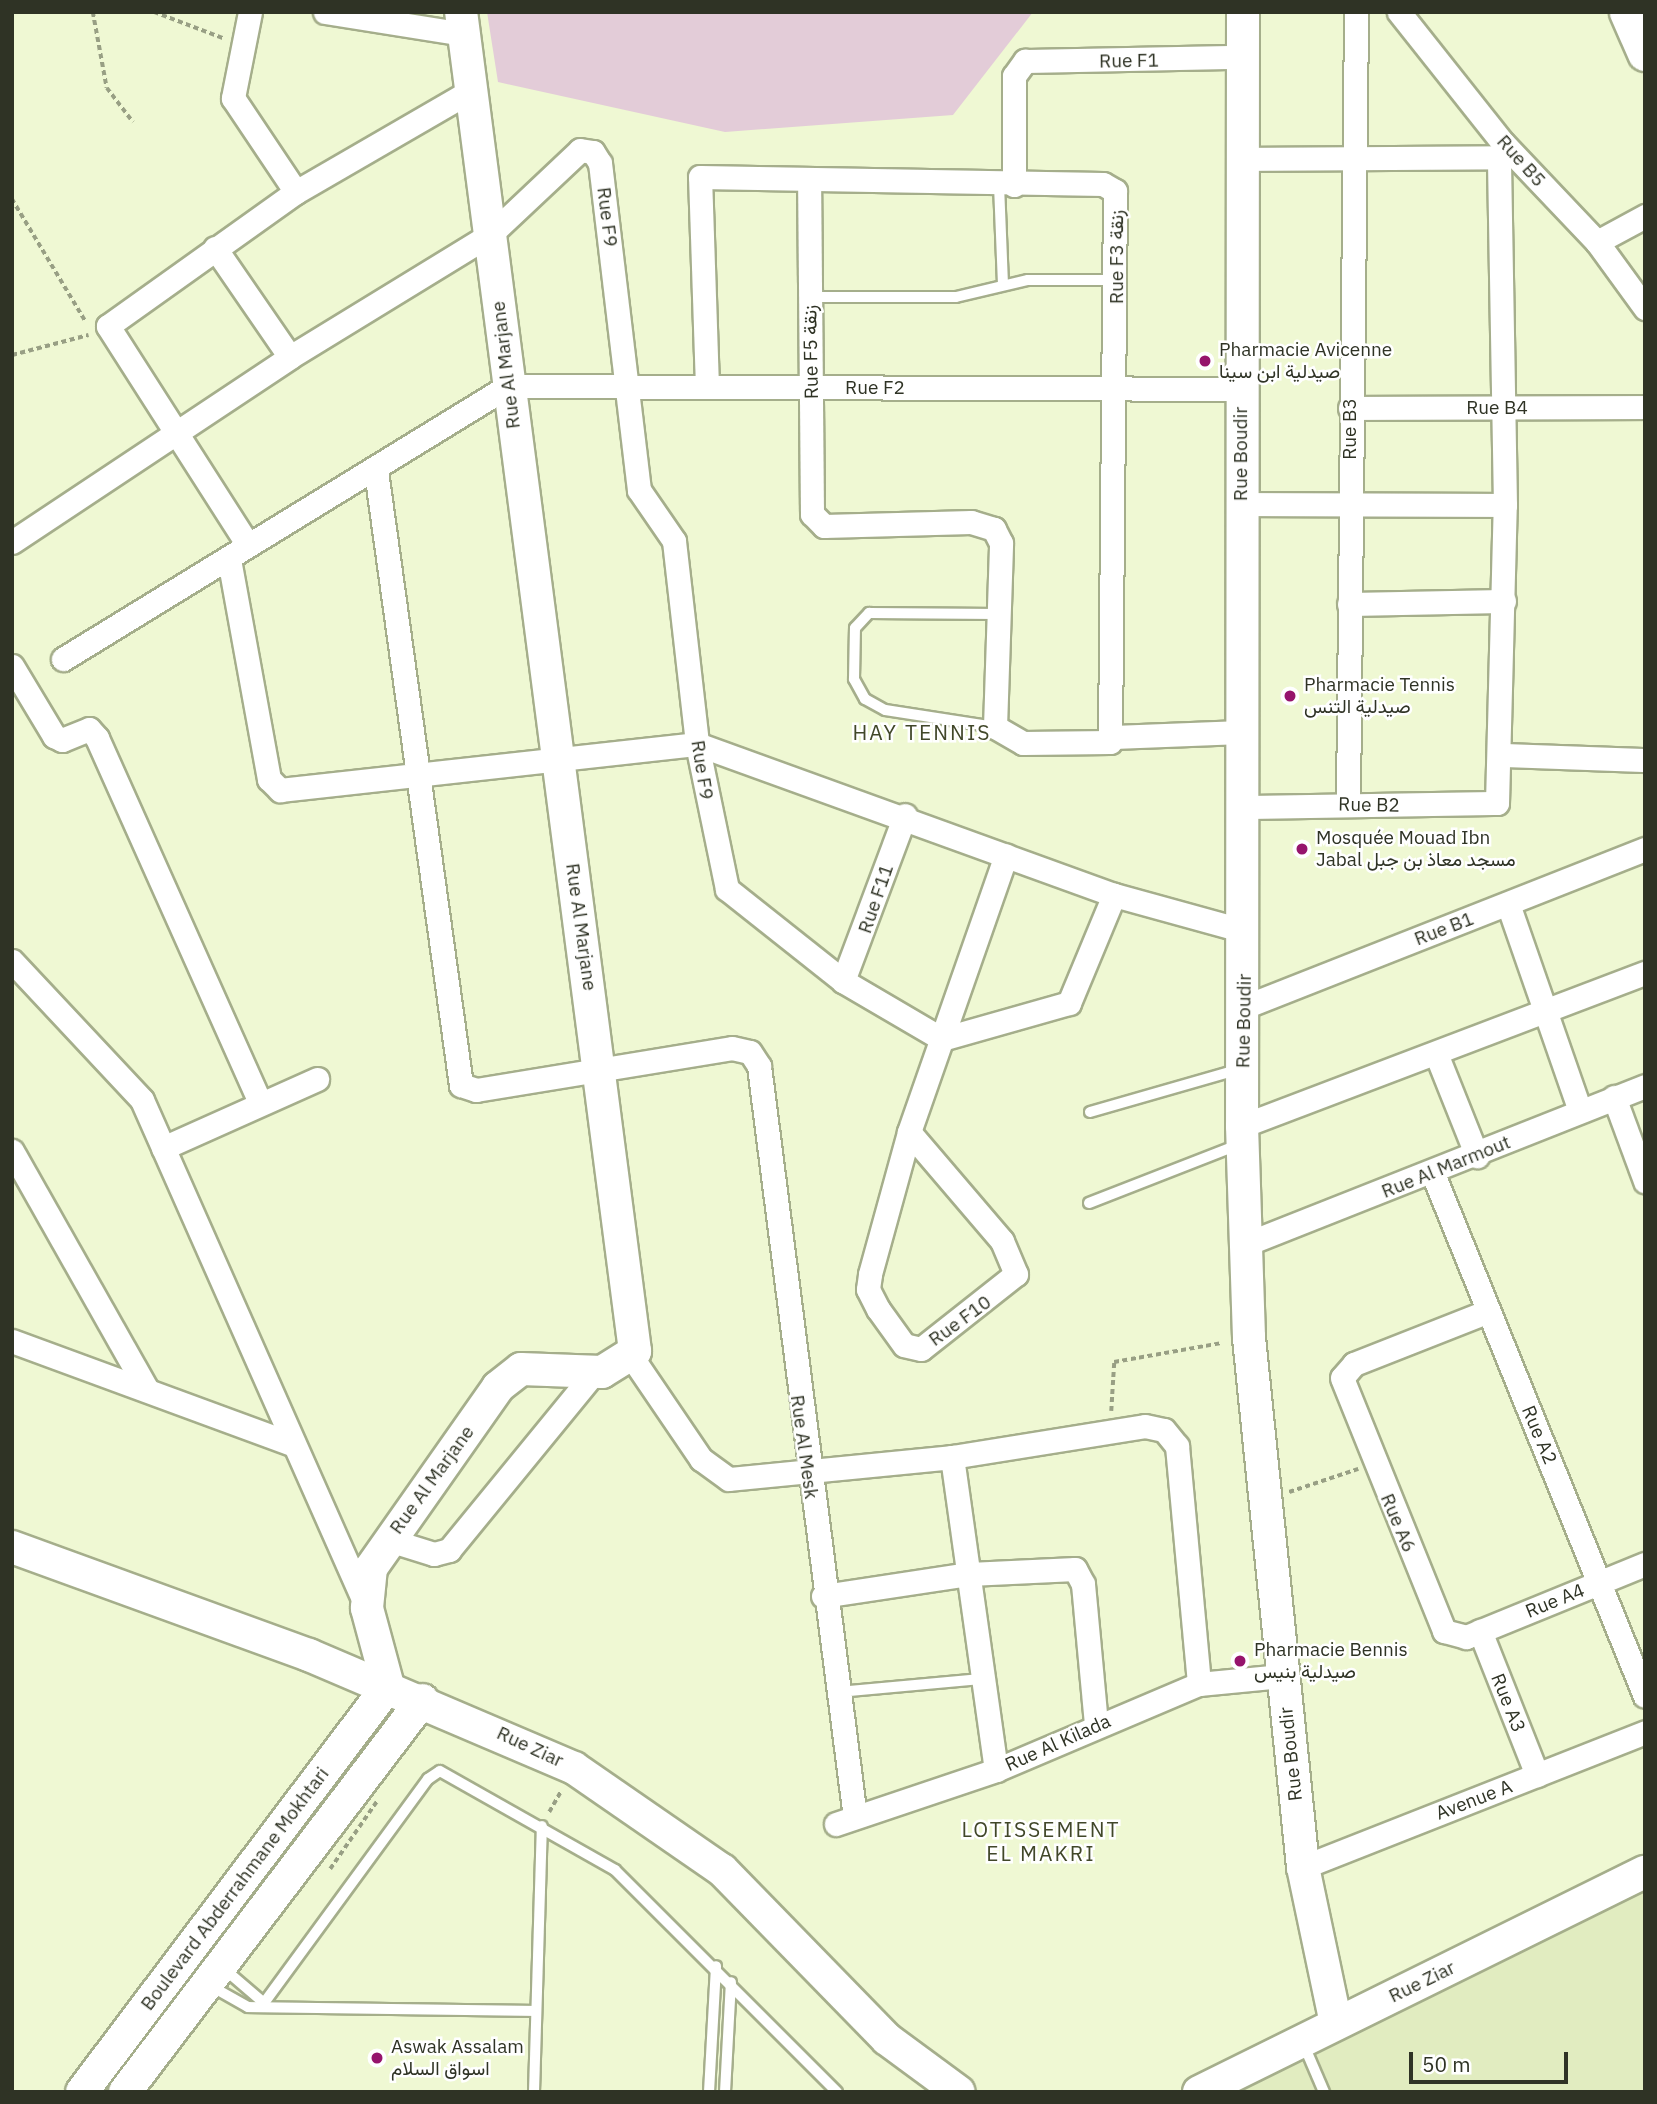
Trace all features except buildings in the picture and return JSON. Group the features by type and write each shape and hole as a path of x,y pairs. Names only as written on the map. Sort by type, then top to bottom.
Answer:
{"main road":[{"path":"1627,12 1645,53"}],"street":[{"path":"250,12 240,44 233,98 296,192"},
{"path":"325,12 462,23"},
{"name":"Rue Boudir","path":"1243,12 1241,504 1245,931 1242,1135 1249,1338 1303,1867 1336,2024"},
{"name":"Rue B3","path":"1348,804 1352,159 1356,12"},
{"name":"Rue B5","path":"1399,12 1506,155 1597,242 1645,308"},
{"name":"Rue Al Marjane","path":"462,23 491,234 508,386 633,1310 631,1356"},
{"name":"Rue F1","path":"1006,185 1017,67 1025,61 1243,57"},
{"path":"472,90 296,192 108,326 175,434 239,552 273,786 293,792 419,772 697,744 905,815 1114,895 1245,931"},
{"name":"Rue F9","path":"491,234 580,150 593,152 600,163 639,490 674,541 697,744 726,889 843,981 942,1039"},
{"path":"1506,155 1502,755 1645,760"},
{"name":"Rue B5","path":"1244,159 1506,155"},
{"name":"Rue F3 زنقة","path":"707,387 700,177 809,182 1103,184 1115,191 1117,280 1112,739"},
{"name":"Rue F5 زنقة","path":"809,182 817,521 824,526 971,522 994,529 1001,543 998,614"},
{"path":"1597,242 1645,216"},
{"path":"12,542 290,357 491,234"},
{"path":"215,248 290,357"},
{"path":"63,659 376,471 508,386"},
{"name":"Rue F2","path":"508,386 1241,388"},
{"name":"Rue B4","path":"1350,408 1645,407"},
{"path":"376,471 461,1085 476,1090 600,1070"},
{"path":"1241,504 1351,502 1505,505"},
{"path":"1349,604 1504,601"},
{"path":"998,614 1003,734 1112,739 1243,732"},
{"path":"12,666 54,736 62,740 89,729 97,738 260,1103"},
{"name":"Rue B2","path":"1245,807 1348,804 1494,808 1502,755"},
{"name":"Rue F11","path":"843,981 905,815"},
{"name":"Rue B1","path":"1244,1007 1645,849"},
{"name":"Rue F10","path":"909,1132 1002,1241 1016,1274 921,1349 904,1345 868,1289 909,1132 1006,855"},
{"path":"942,1039 1069,1003 1114,895"},
{"path":"1508,904 1580,1111"},
{"path":"15,969 124,1077 163,1148 367,1608"},
{"path":"1242,1135 1645,973"},
{"name":"Rue Al Mesk","path":"600,1070 741,1049 755,1057 760,1076 835,1693 845,1820"},
{"path":"1437,1056 1477,1156"},
{"path":"163,1148 317,1079"},
{"name":"Rue Al Marmout","path":"1245,1244 1433,1174 1645,1086"},
{"path":"1614,1097 1645,1181"},
{"path":"12,1151 146,1390"},
{"name":"Rue A2","path":"1433,1174 1486,1312 1645,1696"},
{"name":"Rue A6","path":"1473,1634 1452,1638 1439,1622 1345,1392 1343,1374 1354,1364 1486,1312"},
{"path":"12,1341 292,1444"},
{"path":"388,1540 434,1554 449,1550 593,1374 631,1356 716,1473 736,1480 952,1457 1112,1431 1159,1429 1177,1446 1199,1684"},
{"name":"Rue Al Marjane","path":"388,1686 367,1608 371,1568 388,1540 507,1377 528,1368 593,1374"},
{"path":"952,1457 981,1679 996,1770"},
{"name":"Rue Ziar","path":"12,1547 388,1686 573,1768 722,1870 887,2039 959,2092"},
{"name":"Rue A4","path":"1473,1634 1645,1564"},
{"path":"823,1596 969,1574 1049,1566 1078,1571 1096,1725"},
{"name":"Rue A3","path":"1473,1634 1537,1775"},
{"name":"Rue Al Kilada","path":"845,1820 996,1770 1096,1725 1199,1684 1282,1676"},
{"name":"Boulevard Abderrahmane Mokhtari","path":"94,2088 185,1955 388,1686"},
{"name":"Boulevard Abderrahmane Mokhtari","path":"125,2092 216,1976 423,1700"},
{"name":"Avenue A","path":"1303,1867 1645,1732"},
{"name":"Rue Ziar","path":"1199,2092 1645,1872"},
{"path":"185,1955 216,1976"}],"lane":[{"path":"1003,284 1006,185"},
{"path":"811,297 956,297 1003,284 1117,280"},
{"path":"998,614 869,613 855,628 854,667 857,690 876,706 1003,734"},
{"path":"1090,1112 1243,1069"},
{"path":"1089,1203 1242,1135"},
{"path":"835,1693 981,1679"},
{"path":"264,2003 435,1773 458,1779 615,1870 716,1966 837,2092"},
{"path":"534,2092 534,2011 542,1826"},
{"path":"716,1966 709,2090 725,2090 731,1982"},
{"path":"216,1976 239,2004 534,2011"},
{"path":"216,1976 264,2003"},
{"path":"712,2036 728,2036"},
{"path":"1303,2042 1324,2092"}],"path":[{"path":"93,12 107,88 133,122"},
{"path":"154,12 240,44"},
{"path":"12,198 93,334 12,355"},
{"path":"1112,1431 1109,1374 1114,1362 1249,1338"},
{"path":"1264,1500 1373,1464"},
{"path":"542,1826 573,1768"}],"shaded area":[{"path":"487,12 1033,12 953,115 725,132 498,82"},
{"path":"1645,1875 1645,2092 1234,2092"}],"place":[{"name":"Pharmacie Avicenne صيدلية ابن سينا","path":"1205,361"},
{"name":"Pharmacie Tennis صيدلية التنس","path":"1290,696"},
{"name":"Mosquée Mouad Ibn Jabal مسجد معاذ بن جبل","path":"1302,849"},
{"name":"Pharmacie Bennis صيدلية بنيس","path":"1240,1661"},
{"name":"Aswak Assalam اسواق السلام","path":"377,2058"}],"district":[{"name":"HAY TENNIS","path":"922,732"},
{"name":"LOTISSEMENT EL MAKRI","path":"1041,1841"}]}
